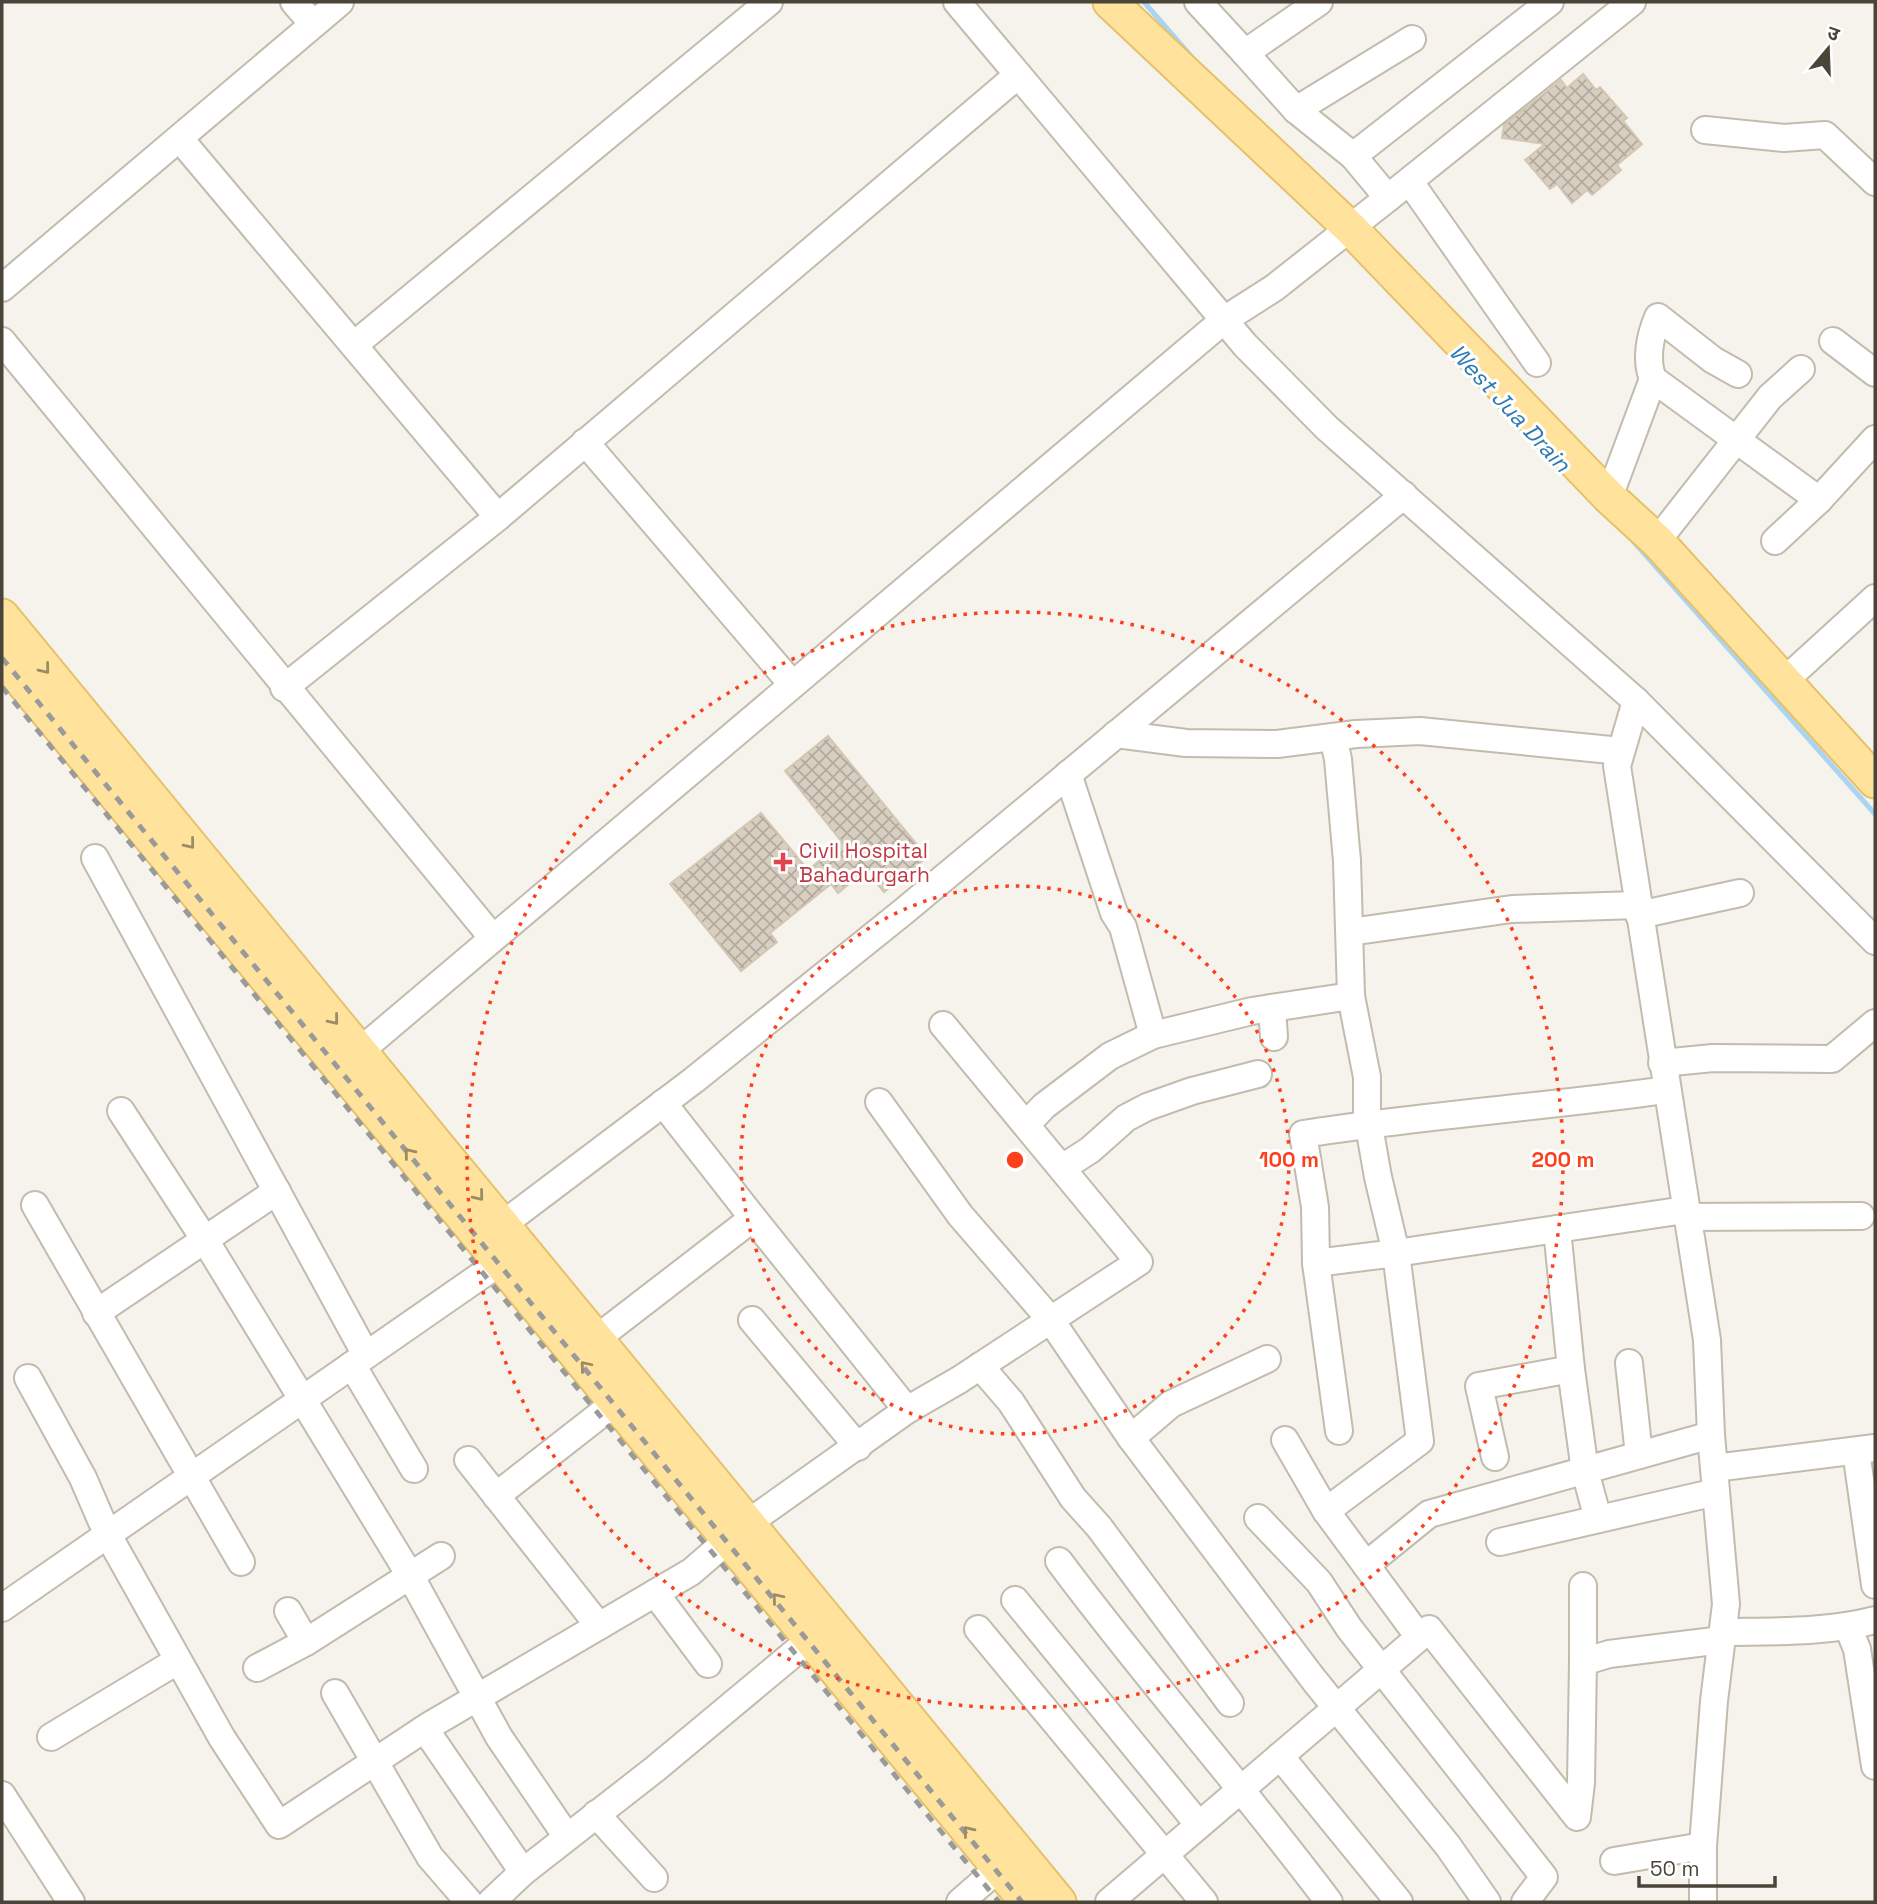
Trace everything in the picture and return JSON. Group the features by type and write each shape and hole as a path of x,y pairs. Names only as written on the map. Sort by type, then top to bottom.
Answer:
{"main road":[{"path":"1110,2 1351,229 1609,497 1657,541 1875,781"},
{"path":"2,616 350,1059 499,1263 615,1403 739,1532 1059,1902"},
{"path":"2,657 350,1059 502,1225 596,1339 739,1532 811,1639 1027,1902"}],"street":[{"path":"294,2 313,24"},
{"path":"2,288 340,2"},
{"path":"354,345 769,2"},
{"path":"957,2 1224,320 1327,428 1636,701 1875,941"},
{"path":"1198,2 1296,110 1353,156 1388,198"},
{"path":"1245,53 1319,2"},
{"path":"1353,156 1550,2"},
{"path":"350,1059 1224,320 1274,288 1351,229 1632,2"},
{"path":"1296,110 1412,39"},
{"path":"284,688 498,517 1018,75"},
{"path":"1705,130 1784,138 1825,135 1875,182"},
{"path":"180,139 498,517"},
{"path":"1410,182 1536,363"},
{"path":"1738,374 1713,360 1658,317 1652,331 1648,368 1653,379 1819,500"},
{"path":"2,341 284,688 492,937"},
{"path":"1833,341 1875,373"},
{"path":"1657,541 1770,397 1801,369"},
{"path":"1609,497 1653,379"},
{"path":"1775,541 1819,500 1875,439"},
{"path":"585,442 792,684"},
{"path":"502,1225 663,1103 1068,775 1404,495"},
{"path":"1783,682 1875,598"},
{"path":"1636,701 1616,766 1707,1340 1711,1435 1726,1604 1703,1846 1703,1902"},
{"path":"1116,734 1186,743 1277,744 1420,731 1621,751"},
{"path":"1326,1511 1420,1441 1396,1253 1369,1124 1367,1077 1351,996 1344,820 1333,737"},
{"path":"1068,775 1114,913 1123,928 1153,1035"},
{"path":"95,858 277,1191 414,1469"},
{"path":"1350,932 1511,909 1639,910 1740,894"},
{"path":"1026,1125 1044,1106 1110,1056 1153,1035 1272,1008 1351,996"},
{"path":"1272,1008 1274,1037"},
{"path":"1662,1063 1713,1058 1832,1059 1875,1023"},
{"path":"28,1378 177,1661 279,1825 425,1729 691,1572 739,1532 907,1410 1139,1262 943,1025"},
{"path":"1062,1168 1090,1150 1126,1118 1147,1107 1192,1091 1258,1074"},
{"path":"1339,1431 1316,1263 1315,1207 1303,1134 1458,1112 1548,1106 1666,1090"},
{"path":"878,1102 960,1215 1050,1319 1131,1438 1337,1707 1448,1846 1487,1902"},
{"path":"663,1103 752,1219 907,1410"},
{"path":"121,1111 205,1240 411,1577 477,1699 567,1837"},
{"path":"96,1313 277,1191"},
{"path":"35,1205 241,1562"},
{"path":"1316,1263 1686,1213 1861,1216"},
{"path":"596,1339 752,1219"},
{"path":"1557,1229 1571,1369 1585,1471 1598,1519"},
{"path":"2,1608 499,1263"},
{"path":"752,1320 858,1447"},
{"path":"1131,1438 1171,1404 1267,1359"},
{"path":"1629,1363 1639,1455"},
{"path":"979,1366 1011,1402 1073,1498 1099,1527 1230,1703"},
{"path":"1495,1457 1479,1386 1571,1369"},
{"path":"496,1496 615,1403"},
{"path":"1366,1565 1429,1514 1711,1435"},
{"path":"1285,1440 1326,1511 1419,1637"},
{"path":"1500,1542 1598,1519 1715,1480 1866,1450 1875,1585"},
{"path":"468,1460 599,1626"},
{"path":"1258,1518 1319,1582 1349,1628 1544,1877 1525,1902"},
{"path":"257,1668 306,1642 441,1556"},
{"path":"1059,1561 1154,1685 1329,1902"},
{"path":"1110,1902 1429,1629 1577,1817 1581,1783 1583,1587"},
{"path":"655,1593 708,1664"},
{"path":"1015,1600 1199,1825"},
{"path":"288,1611 306,1642"},
{"path":"1583,1662 1609,1654 1722,1636 1848,1627 1875,1620"},
{"path":"1848,1627 1857,1649 1875,1766"},
{"path":"978,1629 1204,1902"},
{"path":"491,1902 523,1872 811,1639"},
{"path":"51,1737 177,1661"},
{"path":"335,1693 430,1857 468,1902"},
{"path":"425,1729 523,1872"},
{"path":"1280,1756 1399,1902"},
{"path":"2,1795 71,1902"},
{"path":"596,1814 654,1878"},
{"path":"1614,1861 1703,1846"},
{"path":"960,1902 999,1868"}],"building":[{"path":"1583,74 1596,90 1600,87 1627,118 1623,121 1642,144 1617,165 1621,170 1592,195 1587,190 1572,203 1557,184 1550,189 1525,160 1545,144 1502,138 1504,125 1561,80 1567,88"},
{"path":"828,736 927,857 884,892 866,870 838,893 831,884 770,933 777,942 741,971 670,884 761,813 808,870 842,842 785,771"}],"waterway":[{"name":"West Jua Drain","path":"1144,2 1190,55"},
{"name":"West Jua Drain","path":"1633,541 1875,814"}],"railway":[{"path":"2,658 1022,1902"},
{"path":"2,687 999,1902"}],"place":[{"name":"Civil Hospital Bahadurgarh","path":"783,862"}]}
